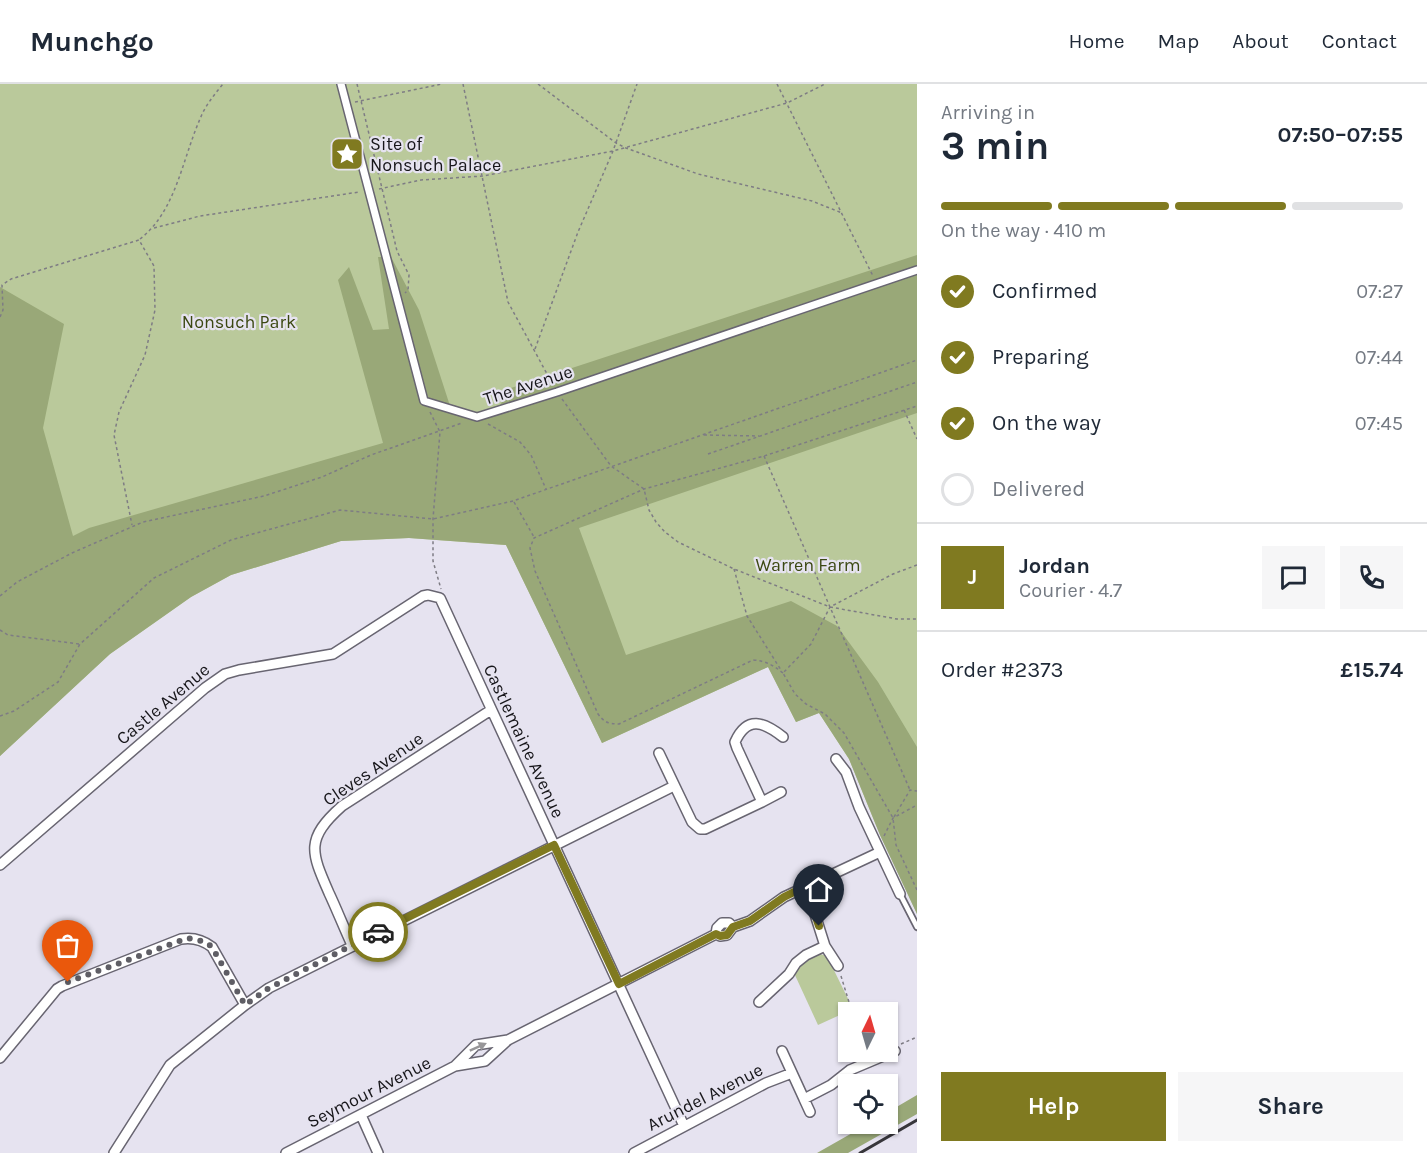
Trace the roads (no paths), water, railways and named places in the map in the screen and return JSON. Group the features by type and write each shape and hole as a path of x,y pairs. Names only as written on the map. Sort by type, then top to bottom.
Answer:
{"street":[{"name":"The Avenue","path":"340,84 424,401 477,417 917,270"},
{"name":"Castle Avenue","path":"0,865 205,688 225,674 333,654 423,596 440,598"},
{"name":"Castlemaine Avenue","path":"440,598 684,1126"},
{"name":"Cleves Avenue","path":"352,945 314,860 316,838 322,827 342,806 491,711"},
{"path":"762,802 735,741 746,725 758,723 771,728 783,737"},
{"path":"659,753 692,822 700,829 705,829 781,792"},
{"path":"836,759 846,772 859,807 900,894"},
{"path":"114,1153 170,1065 269,988 674,786"},
{"name":"Seymour Avenue","path":"286,1153 455,1066 485,1061 508,1040 716,934 717,928 722,923 729,923 733,927 750,921 784,897 880,852"},
{"path":"806,886 825,946 838,966"},
{"path":"0,1058 57,989 181,939 198,939 212,947 245,1005"},
{"path":"759,1002 789,974 796,963 806,955 825,946"},
{"name":"Seymour Avenue","path":"455,1066 476,1045 508,1040"},
{"name":"Arundel Avenue","path":"782,1051 810,1112"},
{"path":"804,1099 825,1088 861,1062"},
{"name":"Arundel Avenue","path":"634,1153 766,1083 792,1073"},
{"path":"361,1114 378,1153"}],"lane":[{"path":"900,894 917,927"}],"railway":[{"path":"860,1153 917,1120"}],"place":[{"name":"Site of Nonsuch Palace","path":"347,154"}],"park label":[{"name":"Nonsuch Park","path":"239,322"},
{"name":"Warren Farm","path":"808,565"}]}
